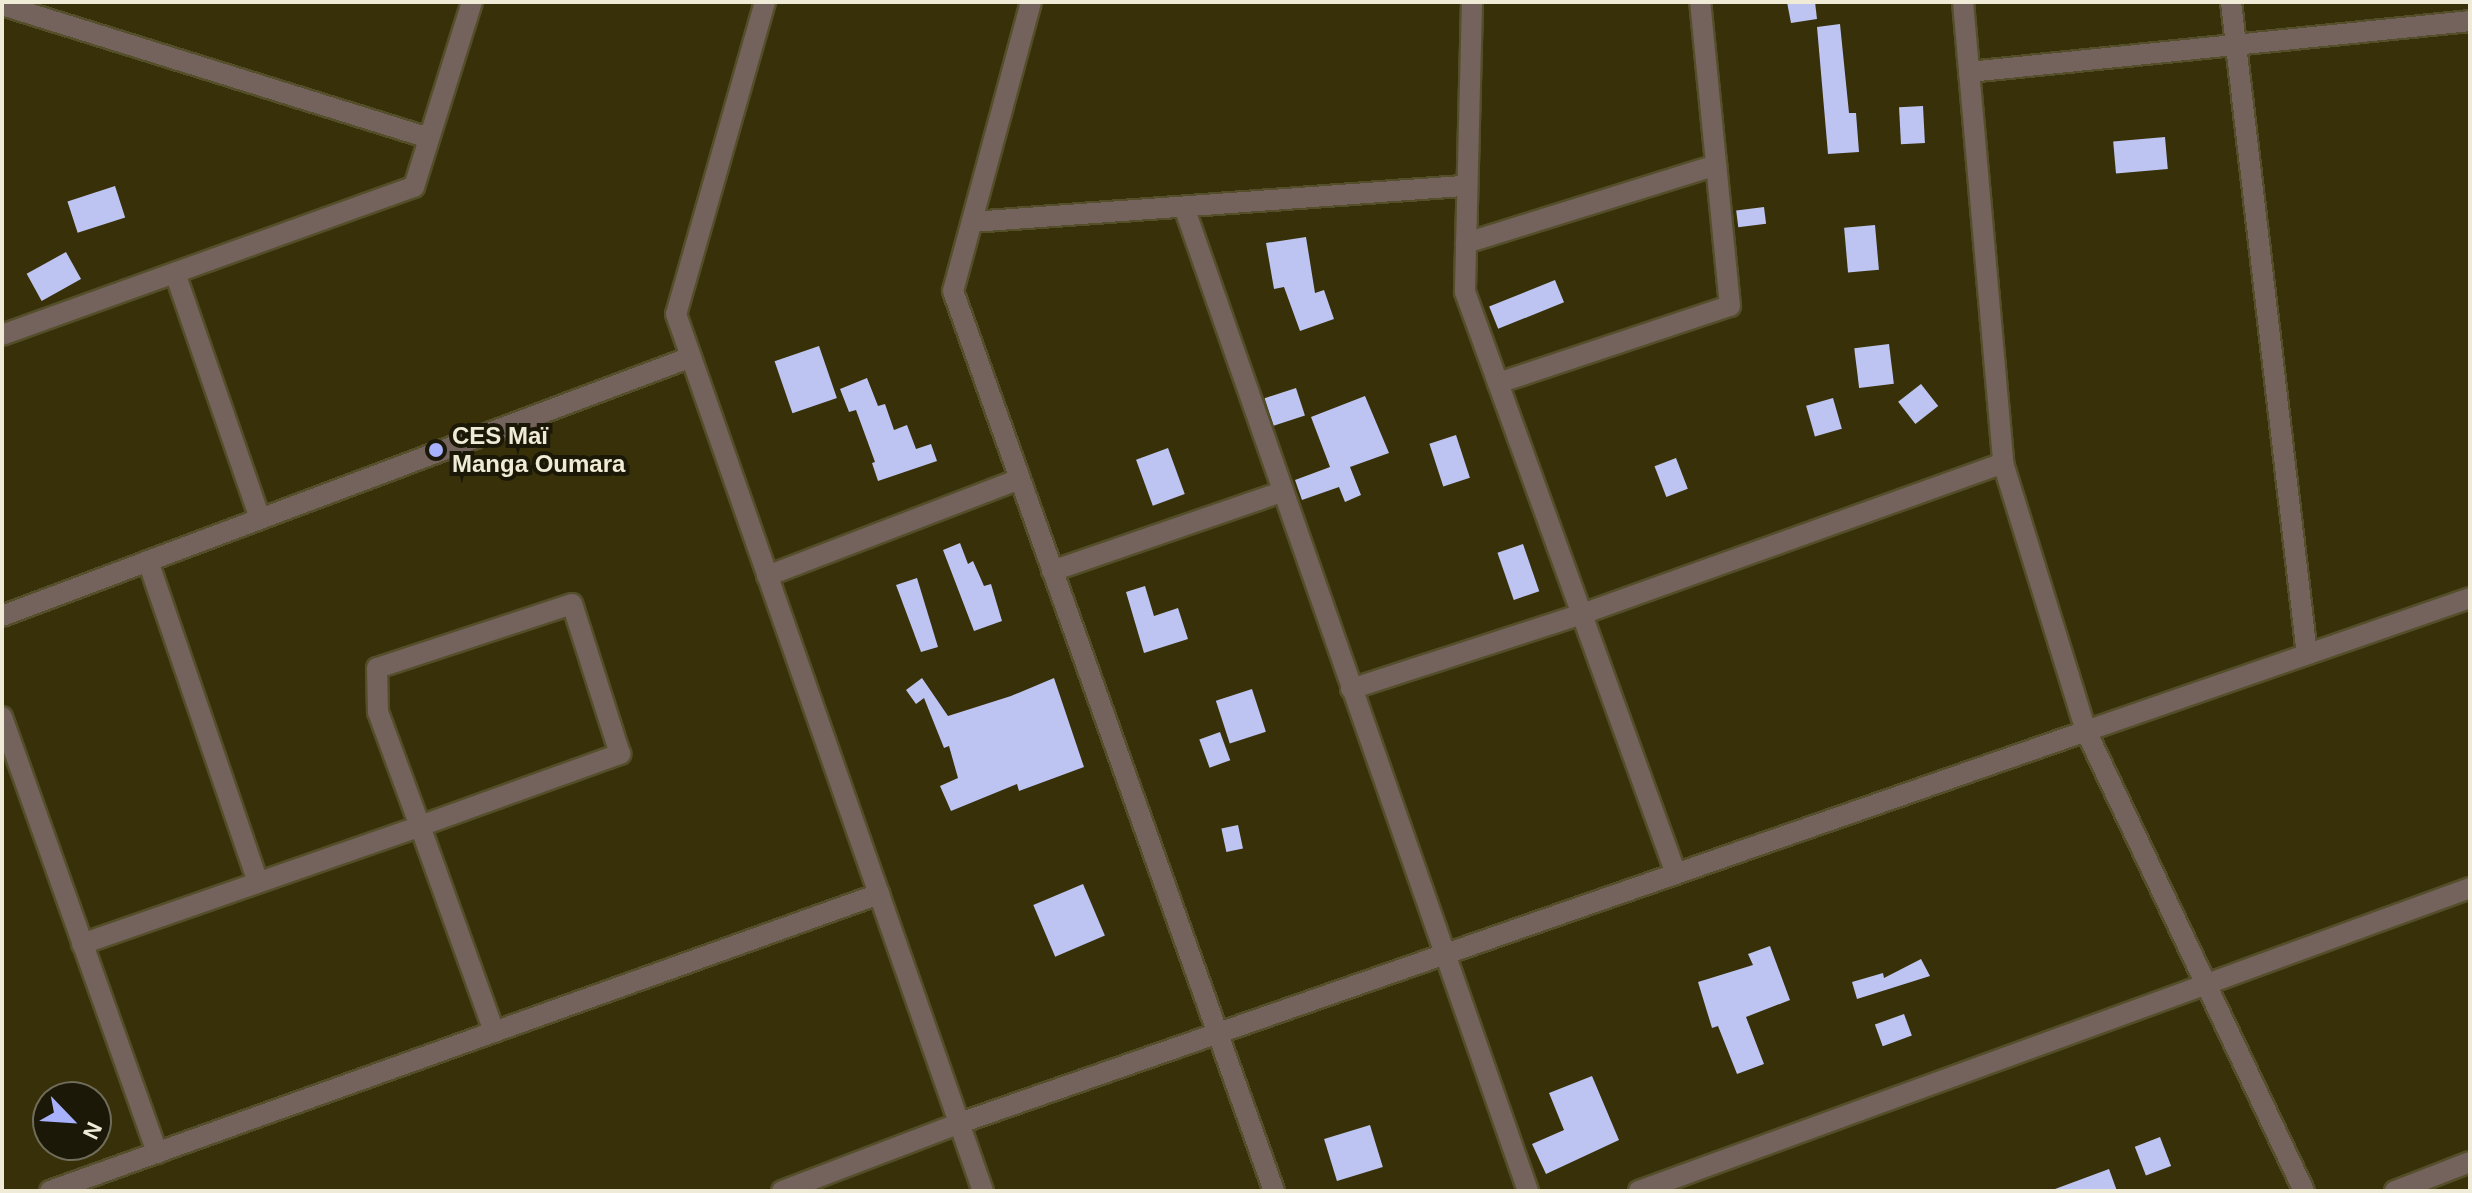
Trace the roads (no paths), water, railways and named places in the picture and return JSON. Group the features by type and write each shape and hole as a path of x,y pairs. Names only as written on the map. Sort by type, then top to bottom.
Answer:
{"street":[{"path":"2,335 414,187 472,2"},
{"path":"765,2 676,314 983,1191"},
{"path":"1031,2 953,291 1274,1191"},
{"path":"1472,2 1465,292 1676,874"},
{"path":"1498,383 1730,306 1700,2"},
{"path":"1963,2 2003,463 2086,731 2304,1191"},
{"path":"2231,2 2307,655"},
{"path":"2,5 429,138"},
{"path":"1969,72 2470,21"},
{"path":"1466,243 1716,165"},
{"path":"972,222 1467,186"},
{"path":"1184,207 1528,1191"},
{"path":"175,273 260,519"},
{"path":"2,616 691,357"},
{"path":"1351,689 1582,614 2003,463"},
{"path":"767,576 1020,479"},
{"path":"1052,571 1282,492"},
{"path":"148,561 258,882"},
{"path":"782,1191 960,1123 2470,598"},
{"path":"82,944 420,826 620,754 572,604 377,668 378,712 420,826 494,1032"},
{"path":"2,717 157,1153"},
{"path":"1639,1191 2470,888"},
{"path":"50,1191 879,894"},
{"path":"2395,1191 2470,1162"}],"place":[{"name":"CES Maï Manga Oumara","path":"436,450"}]}
